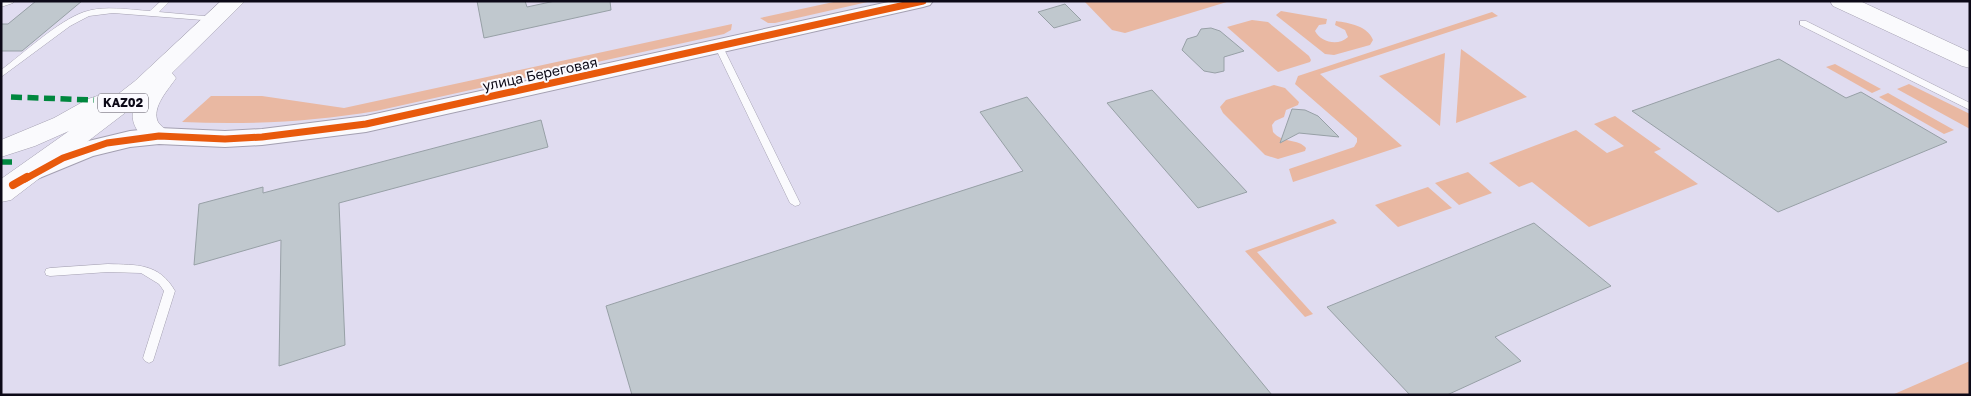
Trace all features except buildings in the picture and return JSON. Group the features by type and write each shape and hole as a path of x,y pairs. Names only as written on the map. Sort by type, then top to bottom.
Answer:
{"main road":[{"name":"KАZ02","path":"7,189 144,86 234,1"},
{"path":"1841,1 1970,61"},
{"path":"159,136 149,130 144,124 146,108 169,71 197,36"},
{"path":"1,149 72,120 197,36"}],"street":[{"name":"улица Береговая","path":"7,189 63,158 122,140 159,136 225,139 262,137 366,124 923,1"}],"lane":[{"path":"1,5 10,1"},
{"path":"152,14 166,1"},
{"path":"2,75 76,19 101,11 215,19"},
{"path":"1803,23 1970,107"},
{"path":"719,46 795,203"},
{"path":"50,272 108,268 143,269 163,281 170,291 149,358"}],"shaded area":[{"path":"838,1 872,1 775,23 768,23 760,18"},
{"path":"1084,1 1230,1 1125,33 1112,30"},
{"path":"1281,11 1327,19 1326,24 1319,25 1315,31 1326,41 1340,42 1348,37 1345,30 1335,25 1336,21 1363,28 1371,35 1373,40 1370,45 1334,55 1325,54 1276,15"},
{"path":"1492,12 1498,16 1320,74 1402,146 1293,182 1289,169 1354,147 1357,142 1357,138 1295,84 1298,76"},
{"path":"1252,20 1268,22 1309,56 1310,62 1278,72 1227,27"},
{"path":"732,24 731,30 724,34 376,111 328,118 279,122 182,122 211,96 262,96 344,108"},
{"path":"1461,49 1527,97 1456,123"},
{"path":"1445,53 1440,126 1379,76"},
{"path":"1835,64 1881,89 1872,93 1826,67"},
{"path":"1909,84 1970,114 1970,129 1897,89"},
{"path":"1274,85 1285,88 1299,102 1298,105 1286,110 1284,117 1275,121 1272,125 1273,132 1281,138 1299,143 1306,148 1305,151 1278,159 1265,155 1223,113 1220,107 1226,100"},
{"path":"1888,93 1954,130 1944,134 1879,97"},
{"path":"1615,116 1661,149 1654,152 1698,184 1589,227 1532,182 1519,187 1489,163 1576,130 1607,153 1624,146 1594,124"},
{"path":"1468,172 1492,193 1459,205 1435,183"},
{"path":"1428,187 1452,208 1398,227 1375,205"},
{"path":"1333,219 1337,223 1257,252 1313,314 1305,317 1245,251"},
{"path":"1970,361 1970,395 1892,395"}],"marked path":[{"path":"11,97 94,100"},
{"path":"1,162 12,162"}],"cycle path":[{"path":"13,185 63,158 107,143 159,136 225,139 262,137 366,124 923,1"}]}
